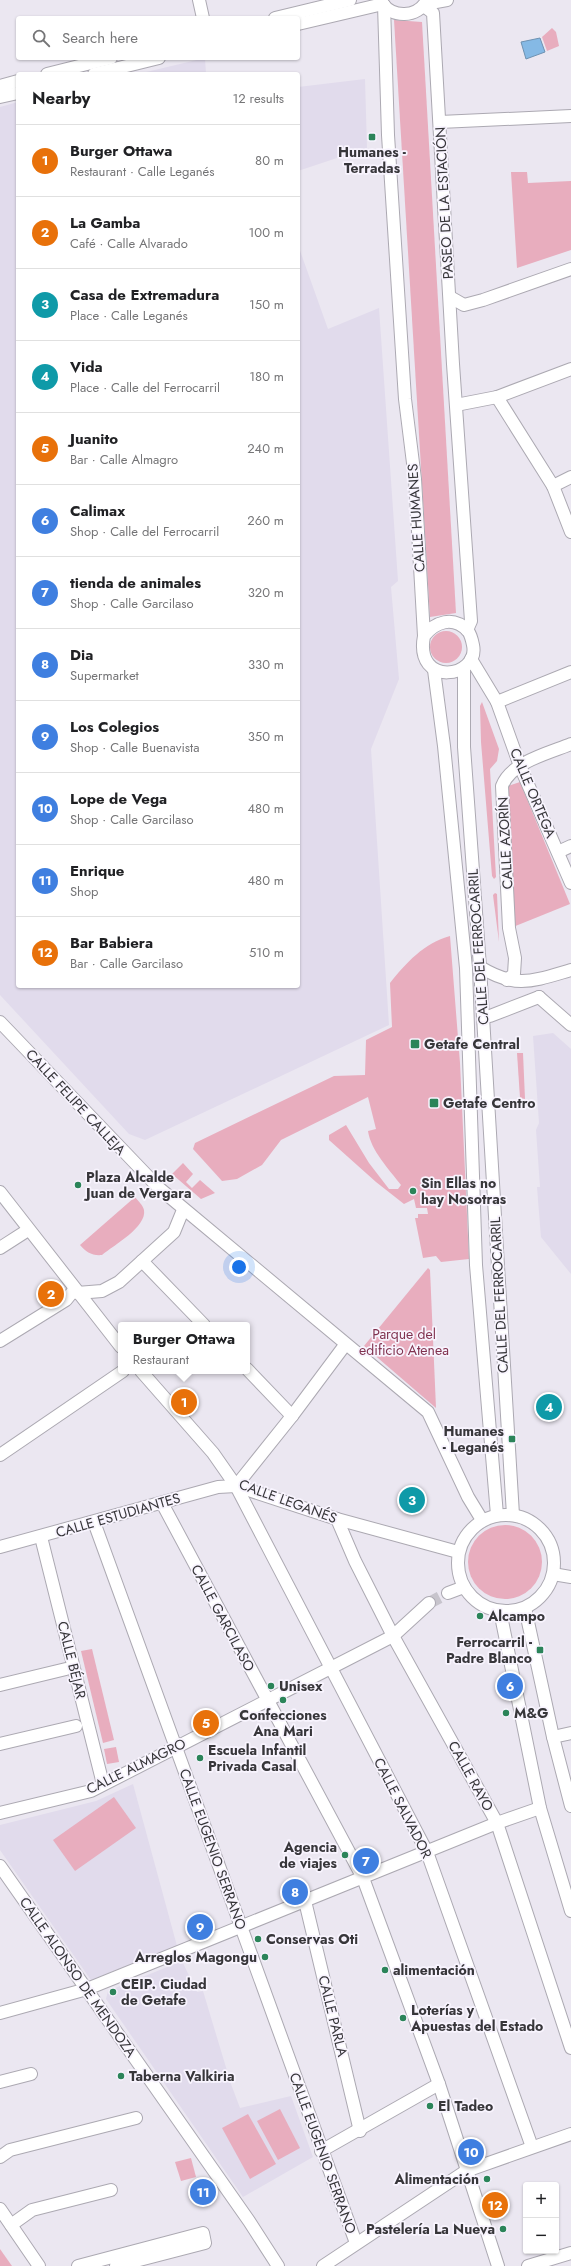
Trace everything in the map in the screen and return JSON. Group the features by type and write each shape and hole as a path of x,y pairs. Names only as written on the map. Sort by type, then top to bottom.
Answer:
{"street":[{"path":"199,0 203,16"},
{"path":"283,16 350,0"},
{"path":"300,24 382,3 391,11 408,14 426,3 447,0"},
{"name":"CALLE HUMANES","path":"382,3 405,400 415,479 424,636 421,649 425,661 434,670"},
{"name":"PASEO DE LA ESTACIÓN","path":"426,3 433,13 456,405"},
{"path":"55,72 103,60"},
{"path":"102,72 151,60"},
{"path":"0,86 16,82"},
{"path":"0,97 16,93"},
{"path":"440,122 571,116"},
{"path":"450,297 464,305 477,302 571,269"},
{"path":"467,630 471,620 456,405 497,397 571,369"},
{"path":"497,397 553,486 571,532"},
{"path":"553,486 571,477"},
{"path":"424,636 431,627 442,622 453,622 467,630 474,648 467,663 454,672 444,673 434,670"},
{"path":"467,663 497,702 571,672"},
{"name":"CALLE DEL FERROCARRIL","path":"467,663 464,747 480,967 513,1515"},
{"name":"CALLE DEL FERROCARRIL","path":"434,670 444,746 466,968 476,1264 497,1515"},
{"name":"CALLE ORTEGA","path":"497,702 520,766 571,883"},
{"name":"CALLE AZORÍN","path":"507,980 514,974 516,969 509,928 502,786 504,779 520,766 571,744"},
{"path":"558,852 571,846"},
{"path":"480,967 507,980 518,982 536,980 571,970"},
{"path":"536,980 539,997 571,1024"},
{"path":"490,1016 539,997"},
{"name":"CALLE FELIPE CALLEJA","path":"0,1022 133,1163 183,1210 428,1412 468,1497 482,1520"},
{"path":"0,1192 28,1230 118,1343"},
{"path":"0,1342 66,1300 76,1291 102,1291 119,1282 174,1232 183,1210"},
{"path":"0,1248 28,1230"},
{"path":"142,1261 201,1322"},
{"path":"236,1486 292,1416 345,1345"},
{"path":"250,1372 292,1416"},
{"path":"0,1455 119,1374"},
{"name":"CALLE LEGANÉS","path":"144,1374 213,1454 236,1486 337,1519 458,1552"},
{"name":"CALLE ESTUDIANTES","path":"0,1547 162,1503 218,1486 236,1486"},
{"name":"CALLE SALVADOR","path":"236,1486 428,1852 532,2147"},
{"name":"CALLE GARCILASO","path":"162,1503 363,1878 439,2084 498,2266"},
{"path":"497,1515 513,1515 526,1518 546,1535 552,1547 555,1560 553,1574 543,1594 525,1608 500,1612 483,1606 472,1598 464,1587 459,1576 458,1552 463,1540 471,1529 482,1520 497,1515"},
{"name":"CALLE RAYO","path":"337,1519 355,1561 393,1636 497,1823 571,2048"},
{"name":"CALLE EUGENIO SERRANO","path":"94,1522 321,2151 356,2243"},
{"name":"CALLE BÉJAR","path":"41,1536 103,1784"},
{"path":"553,1574 571,1576"},
{"path":"448,1593 464,1587"},
{"name":"CALLE ALMAGRO","path":"0,1813 91,1791 393,1636 429,1603"},
{"path":"525,1608 553,1737 570,1802"},
{"path":"500,1612 540,1808 571,1911"},
{"path":"0,1685 66,1669"},
{"path":"0,1744 76,1726"},
{"path":"553,1737 571,1733"},
{"path":"0,2013 88,1990 497,1823 540,1808"},
{"name":"CALLE ALONSO DE MENDOZA","path":"0,1866 249,2221 278,2266"},
{"name":"CALLE PARLA","path":"305,1901 360,2131"},
{"path":"0,2082 30,2074"},
{"path":"321,2151 360,2131 439,2084"},
{"path":"0,2157 10,2150 136,2118"},
{"path":"322,2266 466,2171 571,2134"},
{"path":"11,2225 32,2210 111,2190"},
{"path":"0,2209 39,2266"},
{"path":"78,2266 203,2233 205,2243 116,2266"},
{"path":"528,2266 571,2253"}],"shaded area":[{"path":"197,60 205,60 206,72 146,72"},
{"path":"365,79 367,148 300,170 300,87"},
{"path":"16,103 16,988 300,988 300,251 328,329 379,308 398,581 391,587 399,679 371,749 389,1025 145,1140 129,1134 0,995 0,107"},
{"path":"553,1033 571,1049 571,1274 541,1237 537,1187 540,1187 536,1130 539,1123 533,1036"},
{"path":"133,1784 177,1946 91,1980 0,1850 0,1825 96,1801"},
{"path":"182,1961 197,1992 203,1991 231,2084 240,2108 291,2096 313,2157 243,2197 106,1999 108,1991"}],"green space":[{"path":"394,20 422,22 456,613 430,617"},
{"path":"552,28 556,32 559,46 547,51 542,37"},
{"path":"511,172 527,172 528,183 571,181 571,250 517,268"},
{"path":"443,631 449,631 459,638 462,647 461,653 455,660 449,663 443,663 433,656 430,650 430,644 437,634"},
{"path":"482,702 499,749 497,761 490,769 496,877 494,879 492,876 481,742 480,706"},
{"path":"520,782 570,904 513,927 505,787"},
{"path":"495,893 497,894 499,942 493,895"},
{"path":"450,936 460,1063 469,1259 441,1262 436,1256 423,1258 415,1218 418,1218 418,1214 428,1214 427,1208 416,1208 414,1199 404,1204 376,1182 329,1140 329,1135 346,1125 369,1163 389,1189 398,1189 401,1185 381,1160 370,1138 368,1131 376,1129 368,1097 281,1140 262,1165 237,1179 222,1181 193,1149 195,1143 334,1076 365,1075 366,1040 392,1027 390,983 402,968 416,955 432,943"},
{"path":"517,1053 523,1053 525,1099 520,1098"},
{"path":"183,1163 193,1174 186,1182 192,1188 200,1180 215,1193 201,1199 172,1174"},
{"path":"135,1197 142,1205 144,1216 129,1235 102,1255 87,1252 80,1245"},
{"name":"Parque del edificio Atenea","path":"428,1268 430,1270 436,1408 364,1346"},
{"path":"505,1525 526,1531 536,1541 542,1562 536,1583 526,1593 505,1599 484,1593 474,1583 468,1562 474,1541 484,1531"},
{"path":"92,1649 114,1740 103,1743 81,1651"},
{"path":"116,1747 119,1762 107,1764 104,1749"},
{"path":"114,1797 136,1828 75,1871 53,1840"},
{"path":"280,2109 300,2148 278,2160 257,2121"},
{"path":"248,2114 276,2164 250,2179 222,2128"},
{"path":"191,2158 196,2177 181,2181 175,2162"},
{"path":"0,2249 12,2266 0,2266"}],"water":[{"path":"540,38 545,52 526,59 521,42"}],"tunnel":[{"path":"429,1603 448,1593"}],"place":[{"name":"Humanes - Terradas","path":"372,137"},
{"name":"Getafe Central","path":"415,1044"},
{"name":"Getafe Centro","path":"434,1103"},
{"name":"Plaza Alcalde Juan de Vergara","path":"78,1185"},
{"name":"Sin Ellas no hay Nosotras","path":"413,1191"},
{"name":"La Gamba","path":"51,1294"},
{"name":"Burger Ottawa","path":"184,1402"},
{"name":"Vida","path":"549,1407"},
{"name":"Humanes - Leganés","path":"512,1439"},
{"name":"Casa de Extremadura","path":"412,1500"},
{"name":"Alcampo","path":"480,1616"},
{"name":"Ferrocarril - Padre Blanco","path":"540,1650"},
{"name":"Unisex","path":"271,1686"},
{"name":"Calimax","path":"510,1686"},
{"name":"Confecciones Ana Mari","path":"283,1700"},
{"name":"M&G","path":"506,1713"},
{"name":"Juanito","path":"206,1723"},
{"name":"Escuela Infantil Privada Casal","path":"200,1758"},
{"name":"Agencia de viajes","path":"345,1855"},
{"name":"tienda de animales","path":"366,1861"},
{"name":"Dia","path":"295,1892"},
{"name":"Los Colegios","path":"200,1927"},
{"name":"Conservas Oti","path":"258,1939"},
{"name":"Arreglos Magongu","path":"265,1957"},
{"name":"alimentación","path":"385,1970"},
{"name":"CEIP. Ciudad de Getafe","path":"113,1992"},
{"name":"Loterías y Apuestas del Estado","path":"403,2018"},
{"name":"Taberna Valkiria","path":"121,2076"},
{"name":"El Tadeo","path":"430,2106"},
{"name":"Lope de Vega","path":"471,2152"},
{"name":"Alimentación","path":"487,2179"},
{"name":"Enrique","path":"203,2192"},
{"name":"Bar Babiera","path":"495,2205"},
{"name":"Pastelería La Nueva","path":"503,2229"}]}
